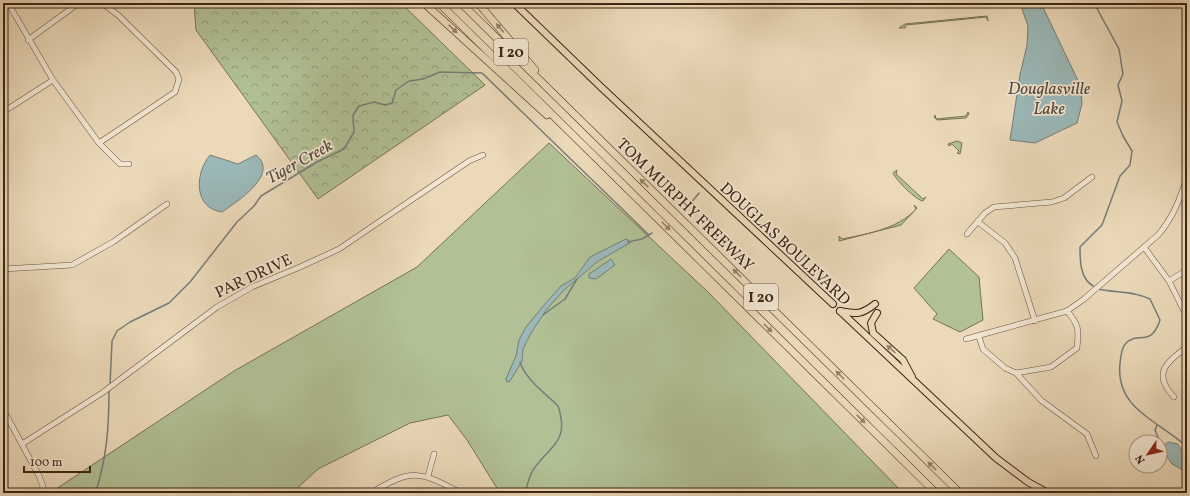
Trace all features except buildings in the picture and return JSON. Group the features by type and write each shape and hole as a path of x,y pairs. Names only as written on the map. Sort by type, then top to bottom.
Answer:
{"highway":[{"path":"424,3 619,179"},
{"name":"TOM MURPHY FREEWAY","path":"439,3 936,493"},
{"name":"TOM MURPHY FREEWAY","path":"461,3 960,493"},
{"path":"478,3 561,101"}],"main road":[{"name":"DOUGLAS BOULEVARD","path":"514,3 601,88 833,304"},
{"path":"840,311 860,313 875,304"},
{"name":"DOUGLAS BOULEVARD","path":"840,311 996,458 1028,482 1048,493"},
{"path":"877,313 871,323 873,333 903,360 913,380"}],"street":[{"path":"8,3 28,40 53,80 100,143 120,164 129,164"},
{"path":"28,40 79,3"},
{"path":"100,143 175,92 180,79 176,72 155,51 118,15 102,3"},
{"path":"3,112 53,80"},
{"name":"PAR DRIVE","path":"22,444 102,393 217,307 252,287 300,268 338,249 469,161 483,155"},
{"path":"968,234 985,213 994,207 1052,202 1064,198 1092,177"},
{"path":"966,339 979,337 1067,311 1084,299 1144,247 1168,223 1180,198 1187,177"},
{"path":"3,269 72,265 113,242 167,204"},
{"path":"978,222 1005,243 1015,258 1034,320"},
{"path":"1144,247 1169,281 1187,317"},
{"path":"1169,281 1187,270"},
{"name":"DOUGLAS BOULEVARD","path":"833,304 840,311"},
{"path":"1016,373 1051,367 1076,348 1078,328 1075,321 1067,311"},
{"path":"979,337 983,349 1005,368 1016,373 1042,401 1087,434 1096,456"},
{"path":"1174,397 1165,388 1163,378 1164,368 1168,362 1187,347"},
{"path":"3,409 39,476 43,486 41,493"},
{"path":"428,476 434,454"},
{"path":"371,493 403,476 428,476 461,493"}],"green space":[{"path":"194,3 401,3 485,85 318,199 196,30"},
{"path":"987,16 988,21 986,17 906,25 905,28 899,28 905,24"},
{"path":"968,112 969,114 966,118 936,119 966,116"},
{"path":"957,141 962,143 960,154 957,153 959,151 952,144 949,146 948,144"},
{"path":"549,143 709,293 903,493 500,493 467,440 448,415 410,423 318,469 292,493 50,493 234,371 417,267"},
{"path":"897,170 896,174 923,199 926,197 923,201 907,190 898,180 893,173"},
{"path":"914,205 917,208 901,225 872,233 891,226 909,216 916,209"},
{"path":"871,233 839,241 839,236 842,239"},
{"path":"949,249 979,277 983,320 960,332 933,319 937,314 914,288"}],"water":[{"name":"Douglasville Lake","path":"1020,3 1041,3 1081,87 1082,104 1077,123 1035,143 1010,140 1020,75 1027,45 1028,26"},
{"path":"210,155 238,164 256,155 262,162 263,171 260,179 254,187 246,195 222,212 213,209 206,204 200,189 201,171"},
{"path":"626,239 631,242 597,262 563,291 547,309 531,333 523,349 522,361 510,381 507,382 506,379 516,356 519,340 526,327 545,304 561,286 575,278 590,257"},
{"path":"611,259 615,265 596,279 589,278 589,274"},
{"path":"1168,442 1178,444 1187,461 1183,470 1172,464 1168,458"}],"waterway":[{"path":"1093,286 1083,274 1080,247 1102,225 1120,176 1130,165 1132,151 1117,122 1122,101 1118,85 1123,74 1119,49 1094,3"},
{"name":"Tiger Creek","path":"110,385 112,341 117,331 130,322 169,303 190,282 237,222 254,206 261,196 317,162 344,149 354,132 353,115 359,106 374,102 385,105 392,103 396,90 409,81 423,79 440,72 482,73 649,235"},
{"path":"686,209 699,193"},
{"path":"628,242 642,239 652,233"},
{"path":"543,315 565,299 577,279"},
{"path":"1098,289 1131,293 1150,299 1160,320 1153,334 1144,338 1135,338 1124,345 1120,363 1120,379 1125,392 1132,403 1142,413 1187,447"},
{"path":"520,362 531,380 558,406 560,410 562,427 558,440 533,470 525,493"},
{"name":"Tiger Creek","path":"96,492 103,466 107,441 109,389"},
{"path":"1157,425 1155,430 1157,434"}]}
